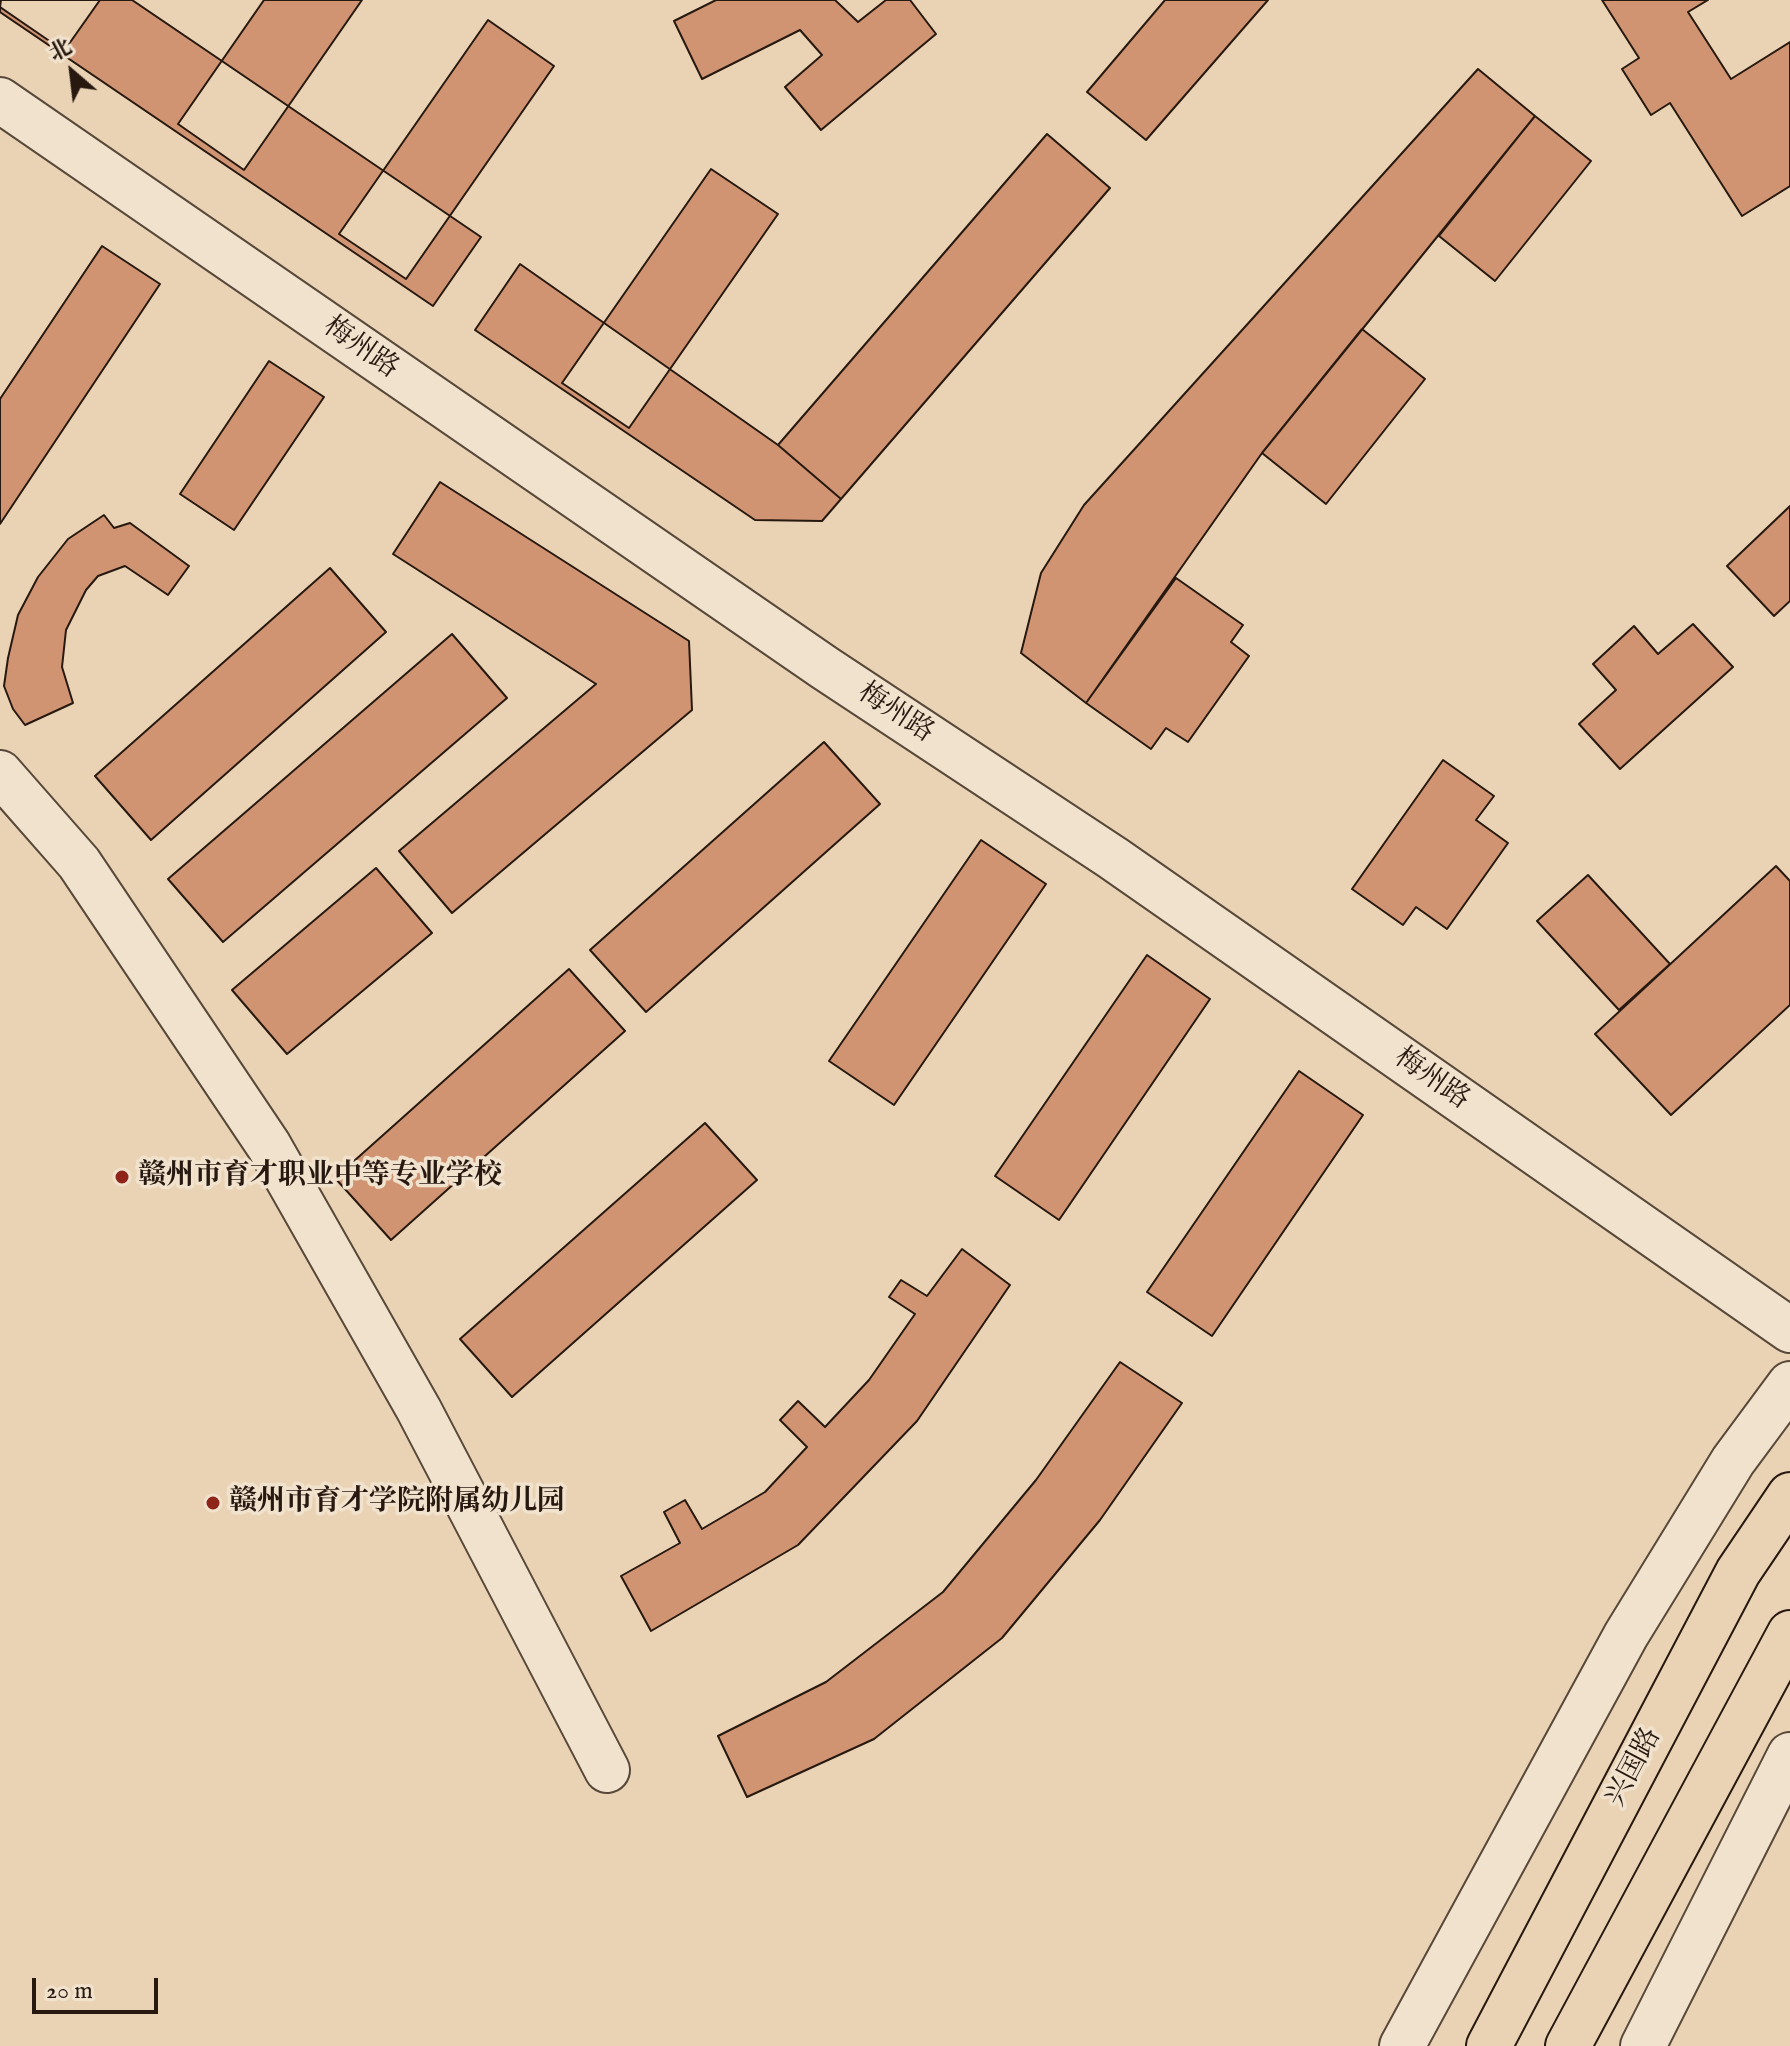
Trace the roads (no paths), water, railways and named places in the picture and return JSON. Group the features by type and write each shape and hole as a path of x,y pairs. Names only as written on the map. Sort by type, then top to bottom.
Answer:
{"main road":[{"name":"兴国路","path":"1489,2046 1738,1572 1790,1495"},
{"path":"1568,2046 1790,1633"}],"street":[{"name":"梅州路","path":"0,100 812,659 1113,858 1790,1330"},
{"path":"0,773 79,863 269,1146 419,1410 607,1770"},
{"path":"1402,2046 1626,1635 1733,1461 1790,1384"},
{"path":"1643,2046 1790,1755"}],"place":[{"name":"赣州市育才职业中等专业学校","path":"122,1177"},
{"name":"赣州市育才学院附属幼儿园","path":"213,1503"}]}
